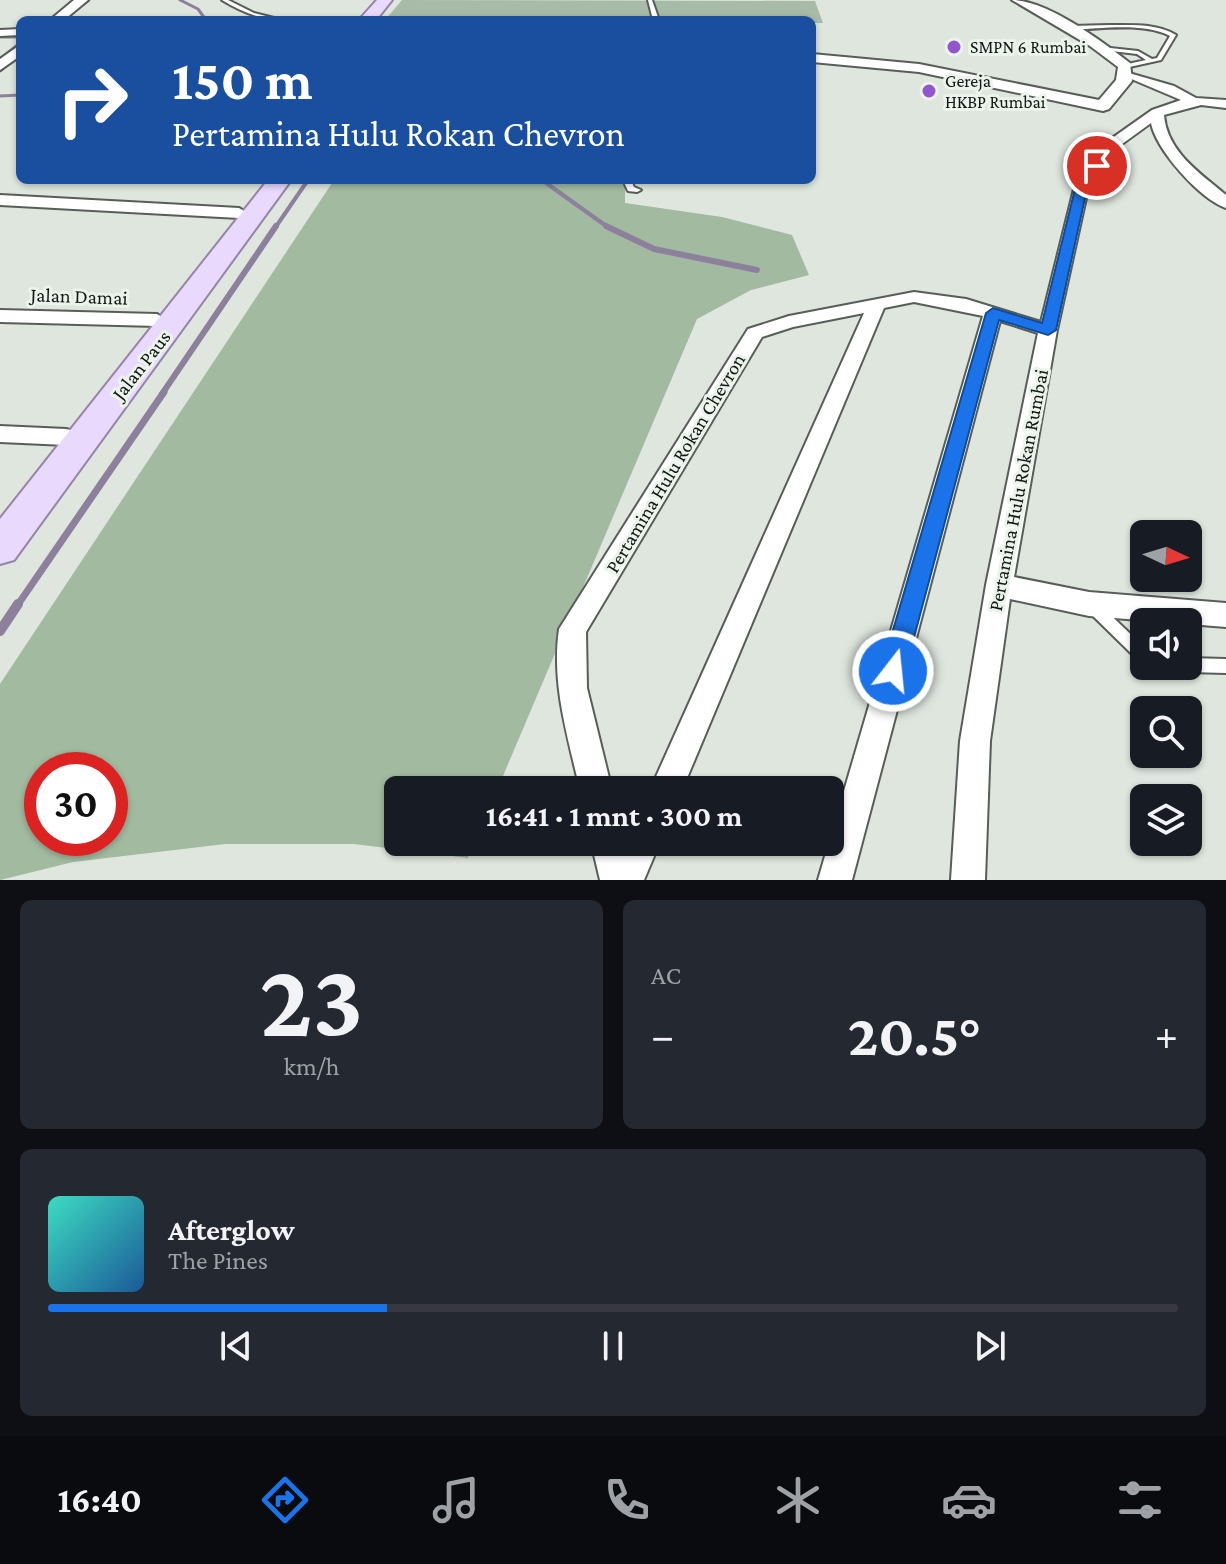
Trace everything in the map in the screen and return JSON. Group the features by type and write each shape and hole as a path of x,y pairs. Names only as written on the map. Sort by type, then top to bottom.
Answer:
{"main road":[{"path":"371,16 385,0"},
{"path":"381,16 395,0"},
{"name":"Jalan Paus","path":"0,519 262,184"},
{"name":"Jalan Paus","path":"0,548 277,184"}],"street":[{"path":"61,16 82,0"},
{"path":"1018,0 1071,28 1103,48 1126,70 1170,89 1187,103 1226,104"},
{"path":"0,66 16,52"},
{"path":"816,58 919,68 1103,106 1116,94 1126,70"},
{"name":"Pertamina Hulu Rokan Rumbai","path":"968,880 975,741 999,585 1048,330 1081,189 1113,144 1157,113 1187,103"},
{"path":"1157,113 1156,127 1169,151 1226,203"},
{"path":"0,200 239,213"},
{"name":"Pertamina Hulu Rokan Chevron","path":"593,776 570,670 569,647 573,629 755,333 767,327 914,297 936,298 1048,330"},
{"path":"672,776 878,302"},
{"path":"835,880 993,313"},
{"name":"Jalan Damai","path":"0,316 157,320"},
{"path":"0,434 66,437"},
{"path":"999,585 1089,604 1226,615"},
{"path":"611,856 617,880"},
{"path":"627,880 637,856"}],"lane":[{"path":"224,0 261,16"},
{"path":"1071,28 1152,29 1172,33 1167,49 1152,61 1126,70"},
{"path":"1103,48 1138,53 1152,61"},
{"path":"629,184 631,189 637,190"},
{"path":"1089,604 1130,643"},
{"path":"1202,665 1226,666"}],"green space":[{"path":"402,0 815,1 823,23 816,23 816,16 388,16"},
{"path":"331,184 625,184 625,203 722,217 792,235 809,275 751,290 697,319 503,776 384,776 384,848 354,844 225,844 128,855 128,752 24,752 24,856 124,856 73,862 0,880 0,684"}],"waterway":[{"path":"68,16 89,0"},
{"path":"180,0 198,9 203,16"},
{"path":"0,30 16,29"},
{"path":"0,37 16,37"},
{"path":"0,59 16,46"},
{"path":"0,71 16,57"},
{"path":"0,96 16,95"},
{"path":"275,228 305,184"},
{"path":"548,184 607,226"},
{"path":"162,394 276,226"},
{"path":"607,226 654,249 757,270"},
{"path":"17,606 164,392"},
{"path":"0,631 18,604"}],"place":[{"name":"SMPN 6 Rumbai","path":"954,47"},
{"name":"Gereja HKBP Rumbai","path":"929,91"}],"route":[{"path":"893,671 993,313 1048,330 1081,189 1097,166"}]}
